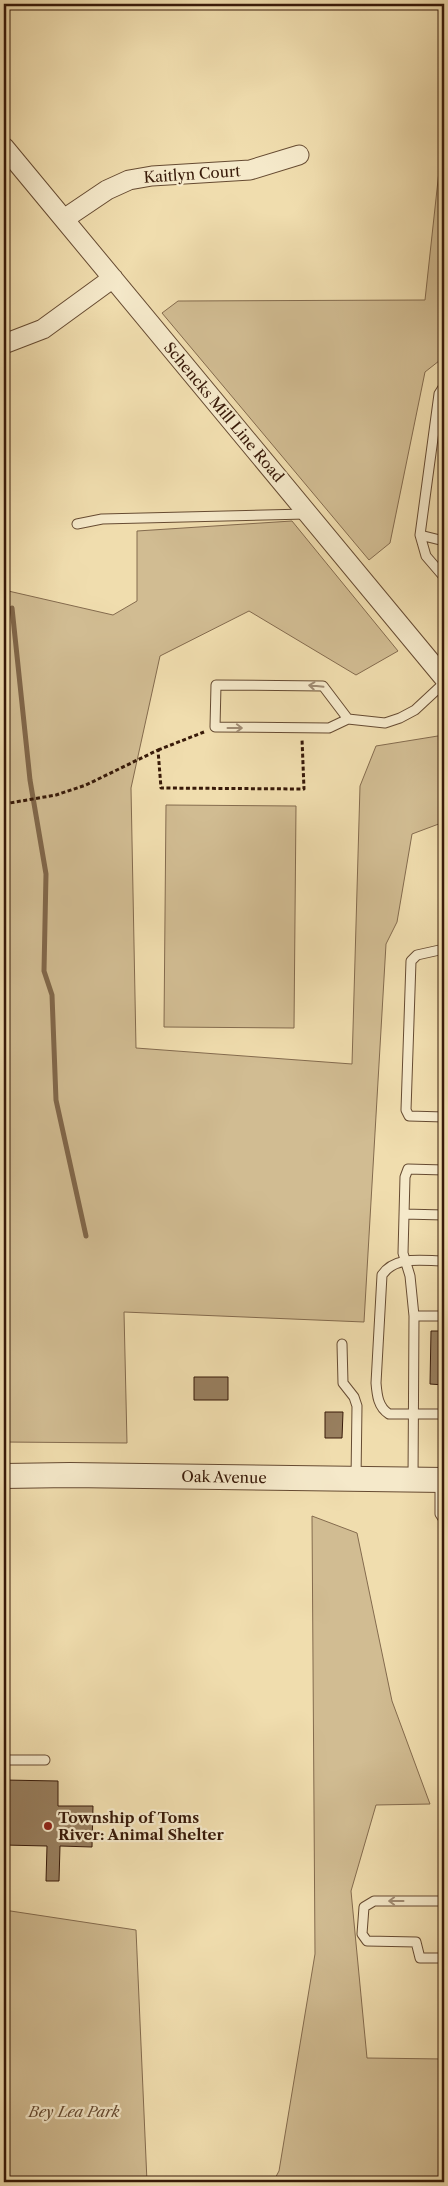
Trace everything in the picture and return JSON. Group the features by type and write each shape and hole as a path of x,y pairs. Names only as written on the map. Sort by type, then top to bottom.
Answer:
{"street":[{"name":"Schencks Mill Line Road","path":"4,147 444,678"},
{"name":"Kaitlyn Court","path":"64,219 107,190 130,180 152,176 242,171 263,167 299,155"},
{"path":"4,344 43,329 113,278"},
{"name":"Oak Avenue","path":"4,1476 70,1474 442,1480"}],"lane":[{"path":"444,386 439,394 420,535 426,556 444,578"},
{"path":"77,524 102,519 307,514"},
{"path":"420,535 444,541"},
{"path":"348,719 323,686 216,685 215,727 329,728 348,719 385,723 400,718 414,710 444,683"},
{"path":"444,949 417,955 411,961 406,1110 409,1116 444,1117"},
{"path":"413,1480 414,1316 410,1276 403,1253 405,1177 408,1169 444,1170"},
{"path":"404,1214 444,1214"},
{"path":"444,1261 405,1260 387,1267 382,1275 376,1384 378,1399 384,1411 390,1414 444,1414"},
{"path":"414,1316 444,1316"},
{"path":"342,1344 342,1378 354,1397 357,1406 356,1479"},
{"path":"442,1480 440,1514 444,1520"},
{"path":"4,1760 45,1760"},
{"path":"444,1901 374,1901 364,1907 362,1934 367,1941 416,1942 420,1958 444,1958"}],"path":[{"path":"4,804 56,795 86,785 158,750 215,727"},
{"path":"158,750 161,788 304,789 302,728"}],"green space":[{"path":"444,125 444,357 425,372 390,543 369,560 162,313 178,301 425,300"},
{"path":"292,521 398,651 356,675 249,611 160,656 131,788 136,1048 352,1064 360,786 376,746 444,735 444,822 412,834 397,922 386,944 364,1322 124,1312 127,1443 4,1442 4,590 113,615 137,601 137,531"},
{"path":"166,805 296,806 294,1028 164,1027"},
{"path":"312,1516 357,1533 392,1701 430,1804 376,1805 351,1891 367,2058 444,2059 444,2182 273,2182 279,2171 315,1954"},
{"name":"Bey Lea Park","path":"4,1910 136,1930 147,2182 4,2182"}],"building":[{"path":"431,1331 444,1331 444,1385 430,1384"},
{"path":"194,1377 228,1377 228,1400 194,1400"},
{"path":"325,1412 343,1412 342,1438 325,1438"},
{"name":"Township of Toms River: Animal Shelter","path":"4,1780 58,1781 58,1806 93,1806 92,1847 60,1846 59,1881 46,1881 47,1846 4,1845"}],"waterway":[{"path":"12,608 30,780 46,874 44,971 52,995 56,1100 86,1236"}],"place":[{"name":"Township of Toms River: Animal Shelter","path":"48,1826"}]}
